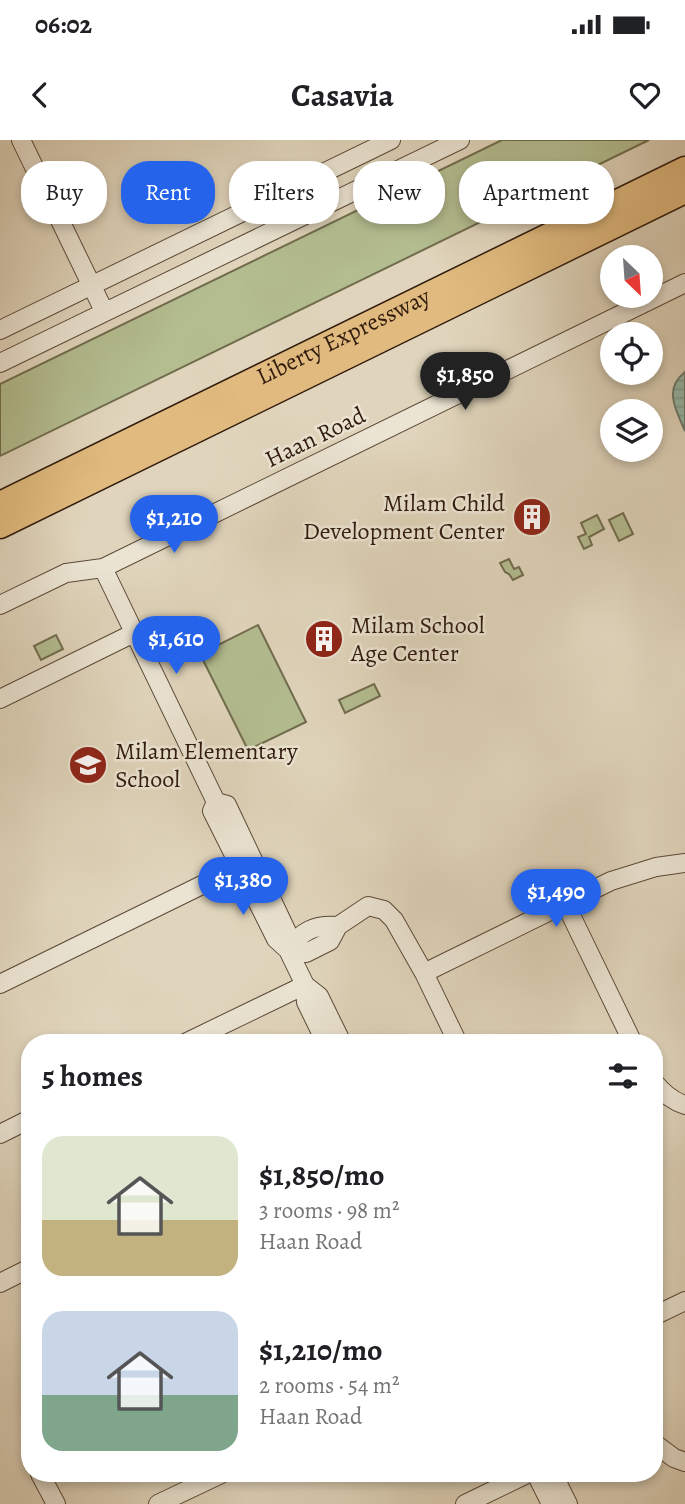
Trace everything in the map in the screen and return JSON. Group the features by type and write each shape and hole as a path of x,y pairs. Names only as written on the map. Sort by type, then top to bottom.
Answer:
{"highway":[{"name":"Liberty Expressway","path":"0,504 685,169"},
{"name":"Liberty Expressway","path":"0,526 685,191"}],"street":[{"path":"21,140 104,311"},
{"path":"0,330 391,140"},
{"path":"0,363 460,140"},
{"name":"Haan Road","path":"0,605 66,573 103,568 685,283"},
{"path":"103,568 216,802 212,811 246,863 276,939 288,950 305,985 306,1002 322,1034"},
{"path":"0,699 134,633"},
{"path":"0,984 246,863"},
{"path":"424,973 611,881 656,867 685,863"},
{"path":"565,903 630,1034"},
{"path":"288,950 306,953 330,941 338,926 368,905 384,910 394,920 424,973 454,1034"},
{"path":"204,1034 305,985"},
{"path":"305,985 319,996 338,1034"},
{"path":"663,1093 685,1105"},
{"path":"0,1134 21,1124"},
{"path":"0,1283 21,1272"},
{"path":"663,1312 685,1301"},
{"path":"663,1450 685,1462"},
{"path":"44,1482 55,1504"},
{"path":"158,1504 204,1482"},
{"path":"465,1504 510,1482"},
{"path":"540,1482 551,1504"},
{"path":"557,1482 568,1504"}],"shaded area":[{"path":"502,140 649,140 606,161 459,161 459,224 476,224 0,456 0,384 329,224 339,224 339,219 353,212 353,224 445,224 445,168"},
{"path":"685,372 685,431 675,408 673,393 674,385"},
{"path":"623,513 633,534 619,541 609,520"},
{"path":"597,515 604,529 589,537 592,545 584,549 578,537 586,534 581,523"},
{"path":"509,559 514,569 519,567 523,575 513,580 500,563"},
{"path":"258,625 306,722 248,750 200,654"},
{"path":"56,635 63,649 41,660 34,646"},
{"path":"374,684 380,696 345,713 339,700"}],"place":[{"name":"Milam Child Development Center","path":"532,517"},
{"name":"Milam School Age Center","path":"324,639"},
{"name":"Milam Elementary School","path":"88,765"}]}
